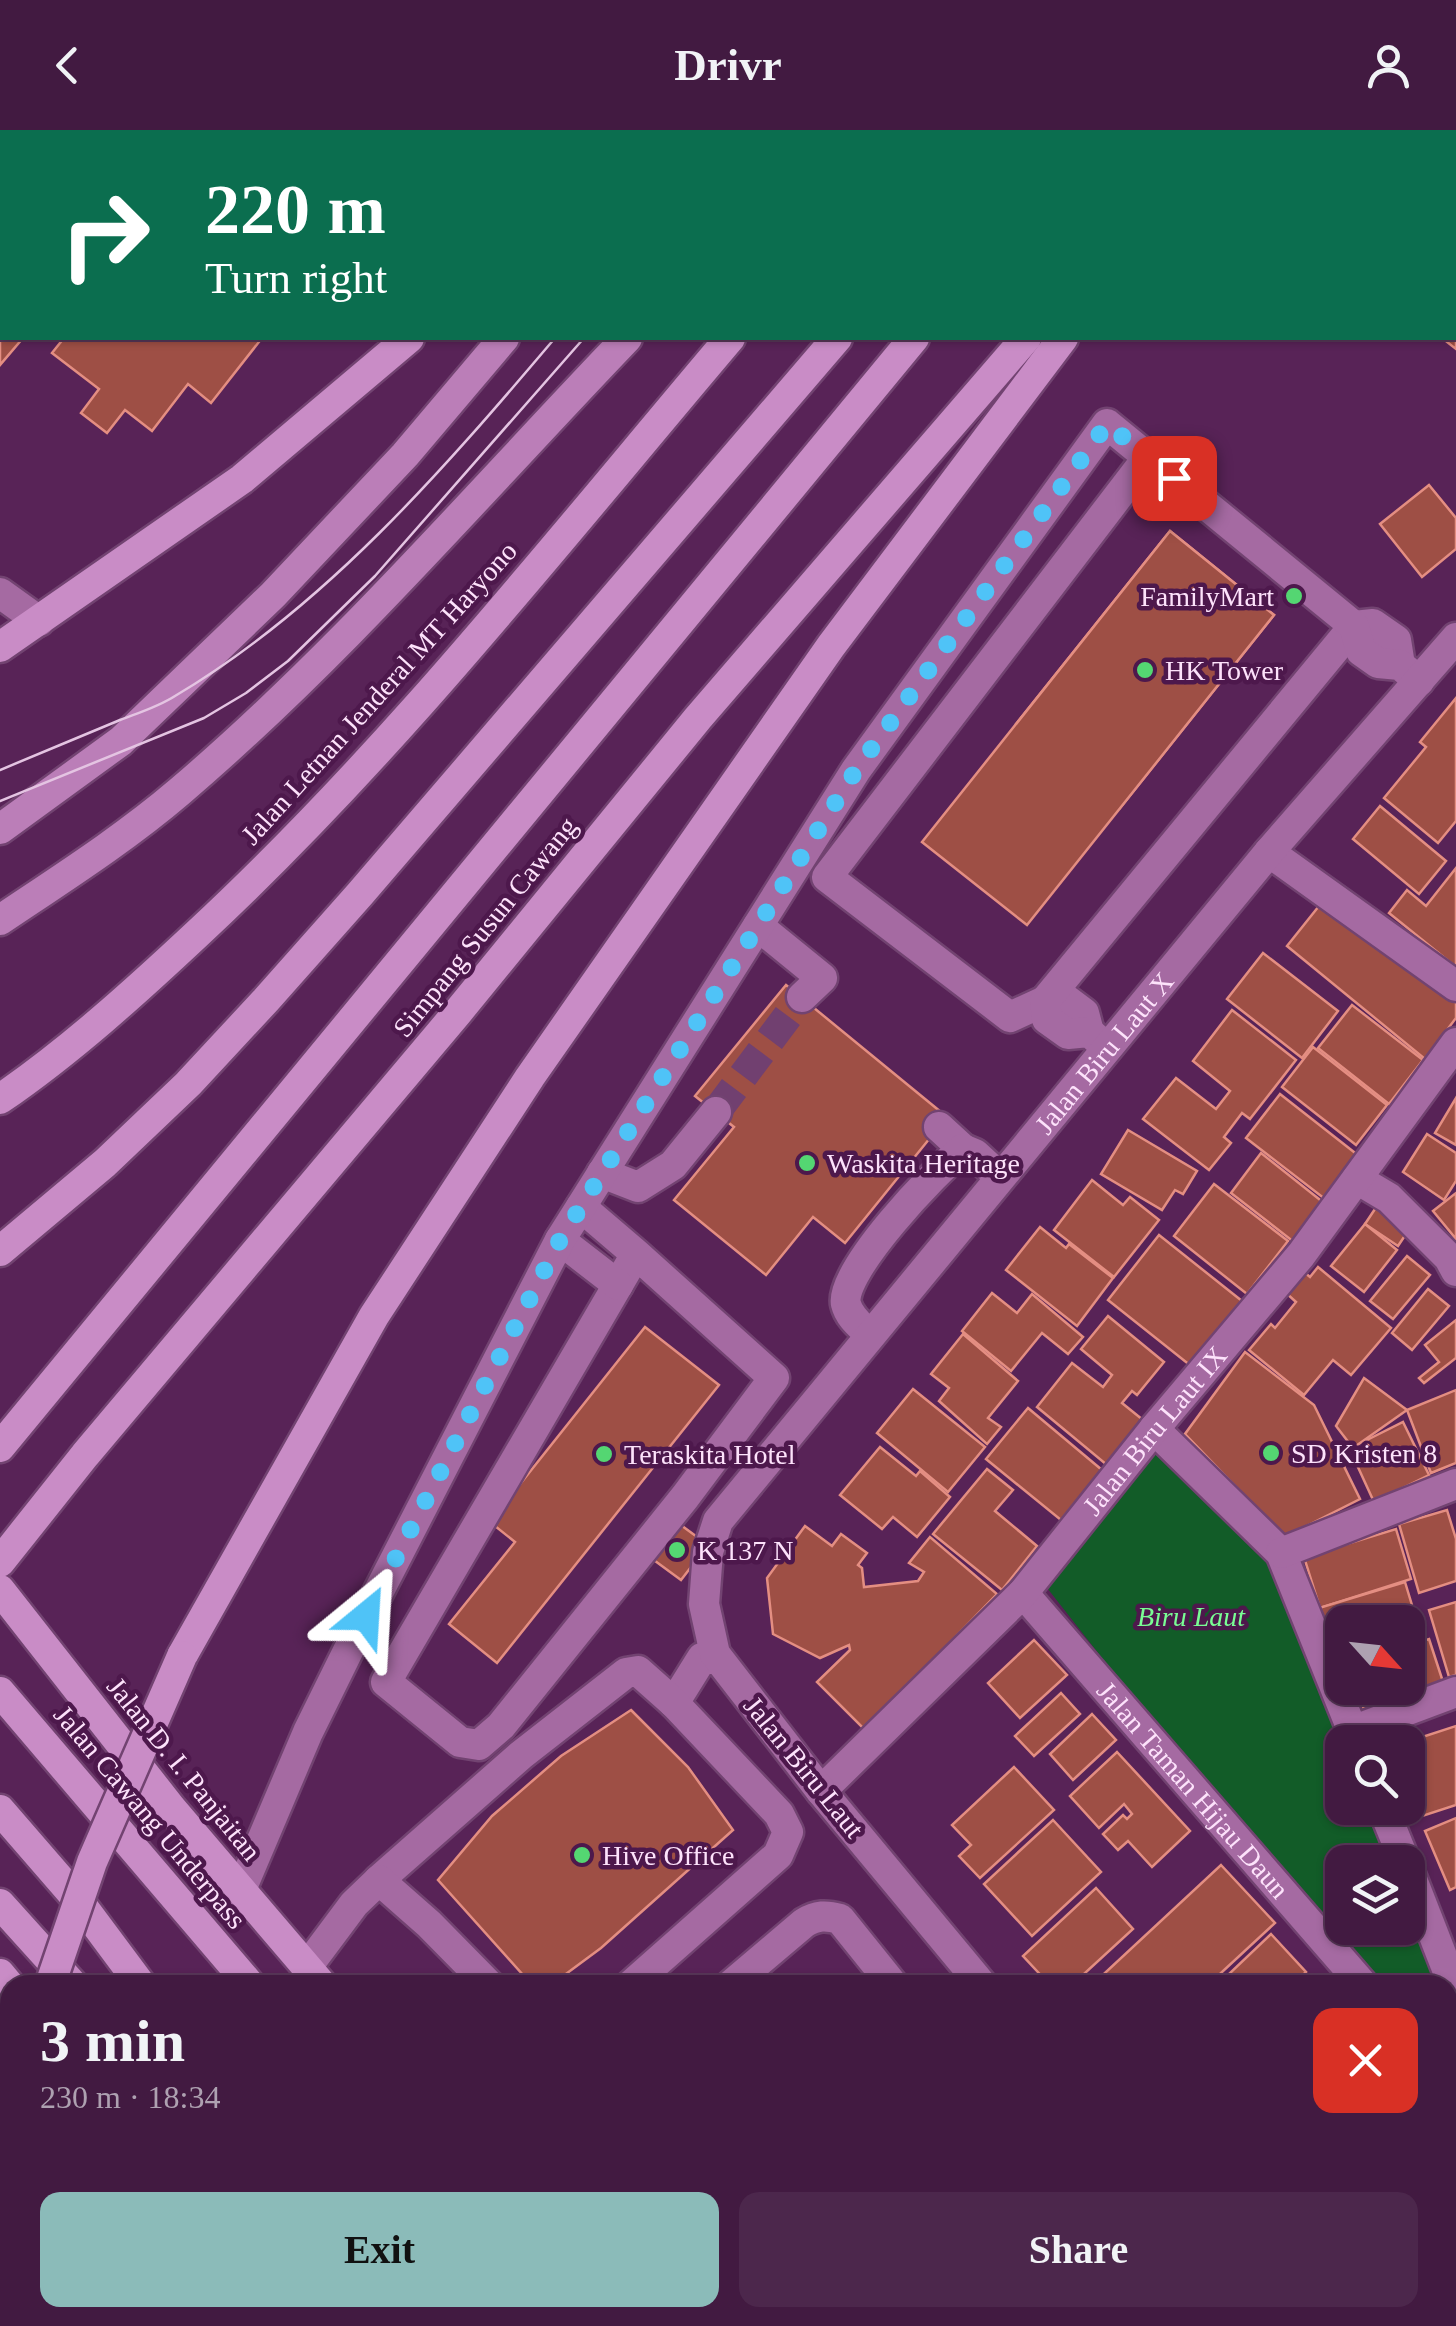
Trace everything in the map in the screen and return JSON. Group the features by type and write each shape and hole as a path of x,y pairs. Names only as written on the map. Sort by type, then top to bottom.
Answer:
{"highway":[{"path":"0,647 242,478 407,340"},
{"name":"Jalan Letnan Jenderal MT Haryono","path":"0,1099 139,989 262,874 365,766 728,340"},
{"path":"0,1251 105,1163 188,1084 266,1000 835,340"},
{"name":"Simpang Susun Cawang","path":"0,1447 912,340"},
{"name":"Simpang Susun Cawang","path":"0,1562 698,718 1024,340"},
{"path":"53,1975 92,1862 182,1656 374,1316 530,1077 821,660 1061,340"},
{"name":"Jalan D. I. Panjaitan","path":"0,1590 240,1892 313,1975"},
{"name":"Jalan Cawang Underpass","path":"0,1692 241,1975"},
{"path":"0,1810 77,1899 133,1975"},
{"path":"0,1904 64,1975"}],"main road":[{"path":"0,829 121,741 273,595 405,455 502,340"},
{"path":"0,920 177,794 312,671 625,340"}],"street":[{"path":"557,542 603,468 710,340"},
{"path":"240,1892 308,1732 560,1240 856,770 1107,424 1354,626 1361,651 1378,663 1409,673"},
{"path":"1148,456 827,877 1010,1017 1045,1001 1354,626"},
{"path":"0,593 39,621"},
{"name":"Jalan Biru Laut X","path":"718,1521 1000,1177 1098,1040 1269,852 1409,673 1456,638"},
{"path":"1269,852 1456,986"},
{"path":"758,926 822,978 802,997"},
{"path":"1045,1001 1047,1019 1068,1034 1098,1040"},
{"name":"Jalan Biru Laut IX","path":"821,1791 1023,1594 1154,1428 1301,1255 1456,1043"},
{"path":"602,1172 638,1187 673,1165 716,1112"},
{"path":"940,1127 1000,1177"},
{"path":"870,1335 854,1320 845,1303 846,1292 882,1234 938,1168 963,1149"},
{"path":"1357,1179 1389,1198 1449,1258 1456,1271"},
{"path":"581,1207 636,1254 774,1378 685,1497 501,1726 479,1745 460,1742 386,1682 636,1254"},
{"path":"560,1240 618,1286"},
{"path":"1154,1428 1280,1552 1350,1725"},
{"path":"1280,1552 1456,1484"},
{"path":"685,1497 718,1521"},
{"name":"Jalan Biru Laut","path":"718,1521 708,1552 704,1604 713,1657 974,1975"},
{"name":"Jalan Taman Hijau Daun","path":"1023,1594 1353,1975"},
{"path":"677,1700 690,1698 712,1670 713,1657"},
{"path":"315,1975 354,1904 378,1880 521,1754 626,1673 638,1671 677,1700 779,1814 788,1832 778,1855 642,1975"},
{"path":"1382,1725 1456,1692"},
{"path":"378,1880 479,1975"},
{"path":"1425,1894 1442,1918 1453,1975"},
{"path":"743,1975 804,1923 828,1915 847,1926 886,1975"}],"green space":[{"name":"Biru Laut","path":"1158,1446 1273,1562 1335,1725 1325,1725 1325,1825 1379,1825 1387,1845 1325,1845 1325,1933 1233,1825 1044,1584"},
{"name":"Biru Laut","path":"1335,1945 1422,1945 1433,1975 1360,1975"}],"building":[{"path":"0,340 21,340 0,365"},
{"path":"62,340 260,340 211,403 188,384 152,431 125,410 107,433 81,413 99,389 52,353"},
{"path":"1429,485 1456,518 1456,549 1422,577 1380,524"},
{"name":"HK Tower","path":"1170,531 1274,615 1120,808 1016,724"},
{"name":"HK Tower","path":"1170,531 1274,615 1027,925 922,842"},
{"path":"1456,698 1456,821 1438,843 1384,798 1426,747 1420,742"},
{"path":"1380,806 1446,861 1419,894 1353,839"},
{"path":"1456,868 1456,967 1389,913 1407,890 1426,906"},
{"path":"1327,896 1456,997 1456,1018 1425,1059 1287,946"},
{"path":"1263,953 1338,1011 1302,1058 1227,999"},
{"name":"Waskita Heritage","path":"786,985 947,1117 845,1243 813,1217 766,1275 674,1200 734,1127 695,1096"},
{"path":"1352,1005 1423,1060 1389,1104 1318,1048"},
{"path":"1232,1010 1296,1060 1250,1119 1242,1113 1224,1137 1231,1143 1209,1170 1143,1119 1176,1078 1216,1109 1230,1091 1193,1061"},
{"path":"1313,1047 1387,1105 1356,1145 1282,1087"},
{"path":"1280,1094 1359,1156 1325,1199 1246,1138"},
{"path":"1456,1098 1456,1145 1435,1133"},
{"path":"1128,1130 1197,1171 1183,1194 1175,1190 1162,1210 1101,1174"},
{"path":"1427,1134 1456,1153 1456,1181 1444,1200 1403,1172"},
{"path":"1261,1153 1329,1207 1299,1246 1231,1193"},
{"path":"1092,1180 1123,1205 1130,1197 1159,1220 1114,1277 1054,1230"},
{"path":"1214,1184 1288,1241 1247,1294 1174,1236"},
{"path":"1456,1193 1456,1239 1433,1211"},
{"path":"1377,1206 1410,1228 1398,1246 1365,1224"},
{"path":"1365,1224 1397,1250 1364,1292 1331,1266"},
{"path":"1040,1227 1113,1278 1077,1326 1006,1270"},
{"path":"1159,1235 1242,1301 1191,1366 1108,1300"},
{"path":"1407,1256 1430,1275 1393,1319 1370,1301"},
{"path":"1318,1267 1391,1328 1351,1375 1333,1360 1304,1395 1249,1350 1271,1324 1275,1328 1296,1302 1286,1293 1304,1272 1310,1277"},
{"path":"1428,1289 1449,1306 1412,1350 1392,1333"},
{"path":"992,1293 1017,1313 1032,1294 1083,1337 1068,1354 1042,1333 1011,1371 962,1331"},
{"path":"1108,1316 1164,1362 1137,1395 1132,1391 1122,1403 1143,1420 1107,1465 1037,1407 1072,1363 1103,1387 1112,1375 1081,1349"},
{"path":"1456,1320 1456,1358 1424,1383 1419,1378 1439,1362 1425,1345"},
{"name":"Teraskita Hotel","path":"645,1327 719,1385 497,1663 449,1624 515,1542 490,1522"},
{"path":"963,1334 1018,1381 988,1418 1001,1427 987,1444 939,1401 949,1388 931,1374"},
{"name":"SD Kristen 8","path":"1245,1352 1314,1405 1360,1499 1279,1540 1262,1514 1185,1434"},
{"path":"1364,1378 1407,1410 1353,1448 1336,1426"},
{"path":"913,1389 985,1447 948,1492 877,1433"},
{"path":"1456,1390 1456,1463 1431,1473 1407,1410"},
{"path":"1028,1408 1102,1470 1061,1520 986,1459"},
{"path":"1403,1422 1429,1475 1374,1502 1357,1465 1374,1455 1367,1440"},
{"path":"880,1447 916,1476 920,1471 950,1497 917,1537 893,1517 882,1529 840,1495"},
{"path":"987,1469 1013,1490 995,1511 1037,1546 1002,1590 933,1534"},
{"path":"1447,1510 1456,1539 1456,1581 1419,1593 1399,1524"},
{"name":"K 137 N","path":"674,1520 708,1545 681,1580 647,1555"},
{"path":"805,1526 832,1546 841,1534 867,1553 858,1565 862,1568 864,1587 918,1581 924,1572 909,1563 930,1537 997,1594 865,1730 817,1682 850,1650 849,1645 820,1658 773,1634 767,1578"},
{"path":"1396,1529 1411,1579 1320,1608 1304,1557"},
{"path":"1405,1582 1412,1605 1329,1605"},
{"path":"1456,1602 1456,1675 1449,1677 1429,1610"},
{"path":"1325,1606 1325,1628 1319,1608"},
{"path":"1429,1639 1445,1688 1425,1694 1425,1640"},
{"path":"1034,1640 1067,1675 1020,1718 988,1683"},
{"path":"1061,1693 1080,1714 1034,1756 1015,1736"},
{"path":"1362,1705 1391,1705 1365,1713"},
{"name":"Hive Office","path":"631,1710 688,1767 733,1830 601,1948 565,1975 523,1975 438,1880 492,1816 561,1756"},
{"path":"1092,1714 1116,1740 1073,1780 1050,1754"},
{"path":"1456,1726 1456,1805 1425,1815 1425,1736"},
{"path":"1117,1752 1190,1831 1152,1867 1128,1841 1118,1850 1103,1834 1123,1815 1127,1819 1132,1814 1124,1804 1099,1828 1070,1796"},
{"path":"1014,1767 1054,1810 980,1878 959,1856 971,1845 952,1825"},
{"path":"1456,1818 1456,1887 1450,1890 1425,1831"},
{"path":"1053,1820 1101,1872 1032,1936 984,1884"},
{"path":"1221,1865 1275,1923 1219,1975 1103,1975"},
{"path":"1096,1888 1133,1929 1083,1975 1041,1975 1023,1956"},
{"path":"1271,1934 1306,1972 1303,1975 1230,1973"}],"tunnel":[{"path":"716,1112 802,997"}],"tram line":[{"path":"0,770 168,700 282,621 380,533 553,340"},
{"path":"0,801 204,718 288,661 375,576 582,340"}],"place":[{"name":"FamilyMart","path":"1294,596"},
{"name":"HK Tower","path":"1145,670"},
{"name":"Waskita Heritage","path":"807,1163"},
{"name":"SD Kristen 8","path":"1271,1453"},
{"name":"Teraskita Hotel","path":"604,1454"},
{"name":"K 137 N","path":"677,1550"},
{"name":"Hive Office","path":"582,1855"}],"route":[{"path":"366,1616 560,1240 856,770 1107,424 1174,478"}]}
